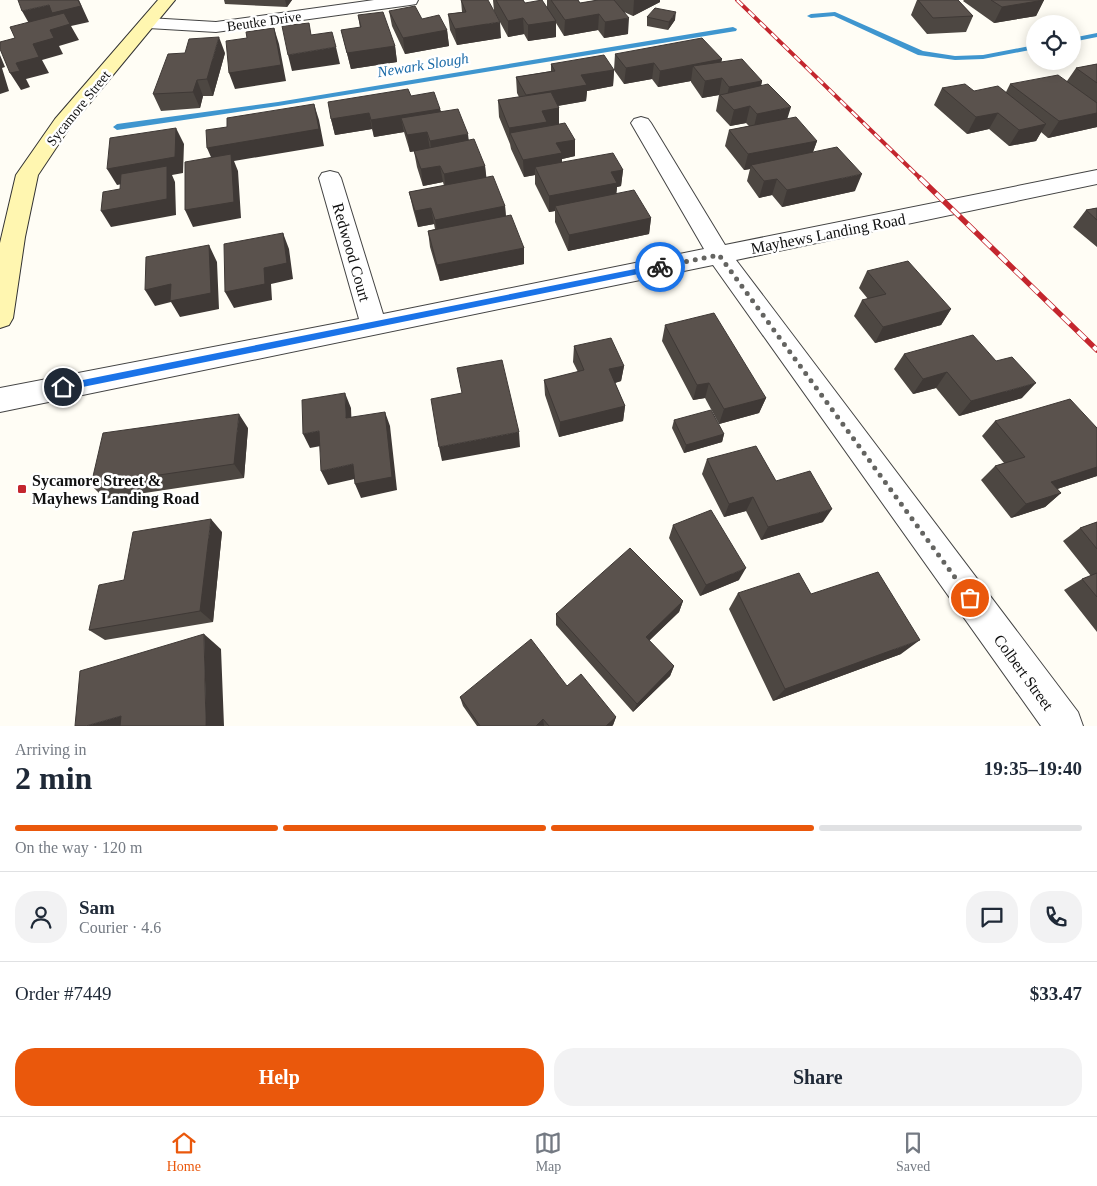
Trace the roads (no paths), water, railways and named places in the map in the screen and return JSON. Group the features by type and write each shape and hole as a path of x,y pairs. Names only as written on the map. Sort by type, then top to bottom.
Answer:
{"street":[{"name":"Sycamore Street","path":"0,318 13,236 27,175 62,123 166,0"},
{"name":"Beutke Drive","path":"148,23 216,27 410,0"},
{"name":"Colbert Street","path":"641,123 719,255 1064,726"},
{"name":"Mayhews Landing Road","path":"0,400 374,326 1097,177"},
{"name":"Redwood Court","path":"330,178 374,326"}],"waterway":[{"name":"Newark Slough","path":"811,16 835,14 921,53 955,58 983,57 1026,49"},
{"name":"Newark Slough","path":"117,127 278,104 733,29"},
{"name":"Newark Slough","path":"1081,38 1097,35"}],"railway":[{"path":"737,0 921,179"},
{"path":"920,178 1097,350"}],"place":[{"name":"Sycamore Street & Mayhews Landing Road","path":"22,489"}]}
